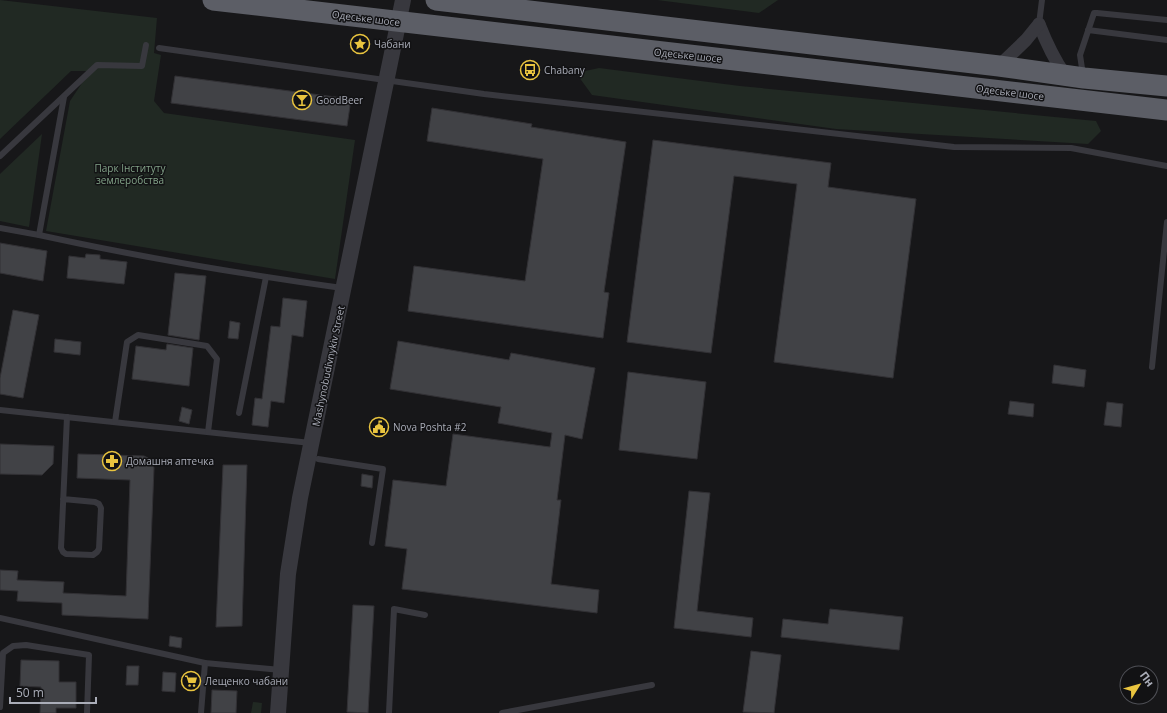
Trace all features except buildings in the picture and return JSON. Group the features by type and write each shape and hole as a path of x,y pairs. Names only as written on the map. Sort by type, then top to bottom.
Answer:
{"highway":[{"name":"Одеське шосе","path":"213,0 1165,110"},
{"path":"436,0 999,66 1074,77 1166,86"}],"street":[{"name":"Mashynobudivnykiv Street","path":"278,713 288,574 300,498 403,0"},
{"path":"999,66 1014,53 1039,24 1046,43 1054,58 1074,77"}],"lane":[{"path":"1039,24 1042,0"},
{"path":"1074,77 1094,14 1097,13 1167,20"},
{"path":"1088,30 1167,40"},
{"path":"0,156 97,65 142,66 146,45"},
{"path":"159,48 484,94 954,147 1071,148 1167,166"},
{"path":"39,235 64,96"},
{"path":"1152,367 1167,222"},
{"path":"0,228 83,245 266,277 344,288"},
{"path":"239,413 266,277"},
{"path":"115,422 127,342 138,335 207,346 216,359 208,432"},
{"path":"0,410 312,443"},
{"path":"63,499 95,502 98,504 100,508 99,549 93,555 66,554 61,548 63,499 67,417"},
{"path":"318,459 383,469 372,543"},
{"path":"389,713 394,609 425,615"},
{"path":"0,618 205,663 281,670"},
{"path":"0,706 3,653 12,646 26,645 89,654 87,713"},
{"path":"201,713 205,663"},
{"path":"502,713 652,685"}],"green space":[{"name":"Парк Інституту землеробства","path":"0,0 157,18 154,53 161,55 154,101 164,113 355,140 335,279 46,231 70,101 90,71 71,71 0,139"},
{"path":"657,0 778,0 759,13"},
{"path":"599,68 740,86 1096,121 1101,131 1088,144 836,129 592,95 576,73"},
{"path":"42,134 29,227 0,221 0,174"},
{"path":"253,702 262,703 261,713 251,713"}],"place":[{"name":"Чабани","path":"360,44"},
{"name":"Chabany","path":"530,70"},
{"name":"GoodBeer","path":"302,100"},
{"name":"Nova Poshta #2","path":"379,427"},
{"name":"Домашня аптечка","path":"112,461"},
{"name":"Лещенко чабани","path":"191,681"}]}
